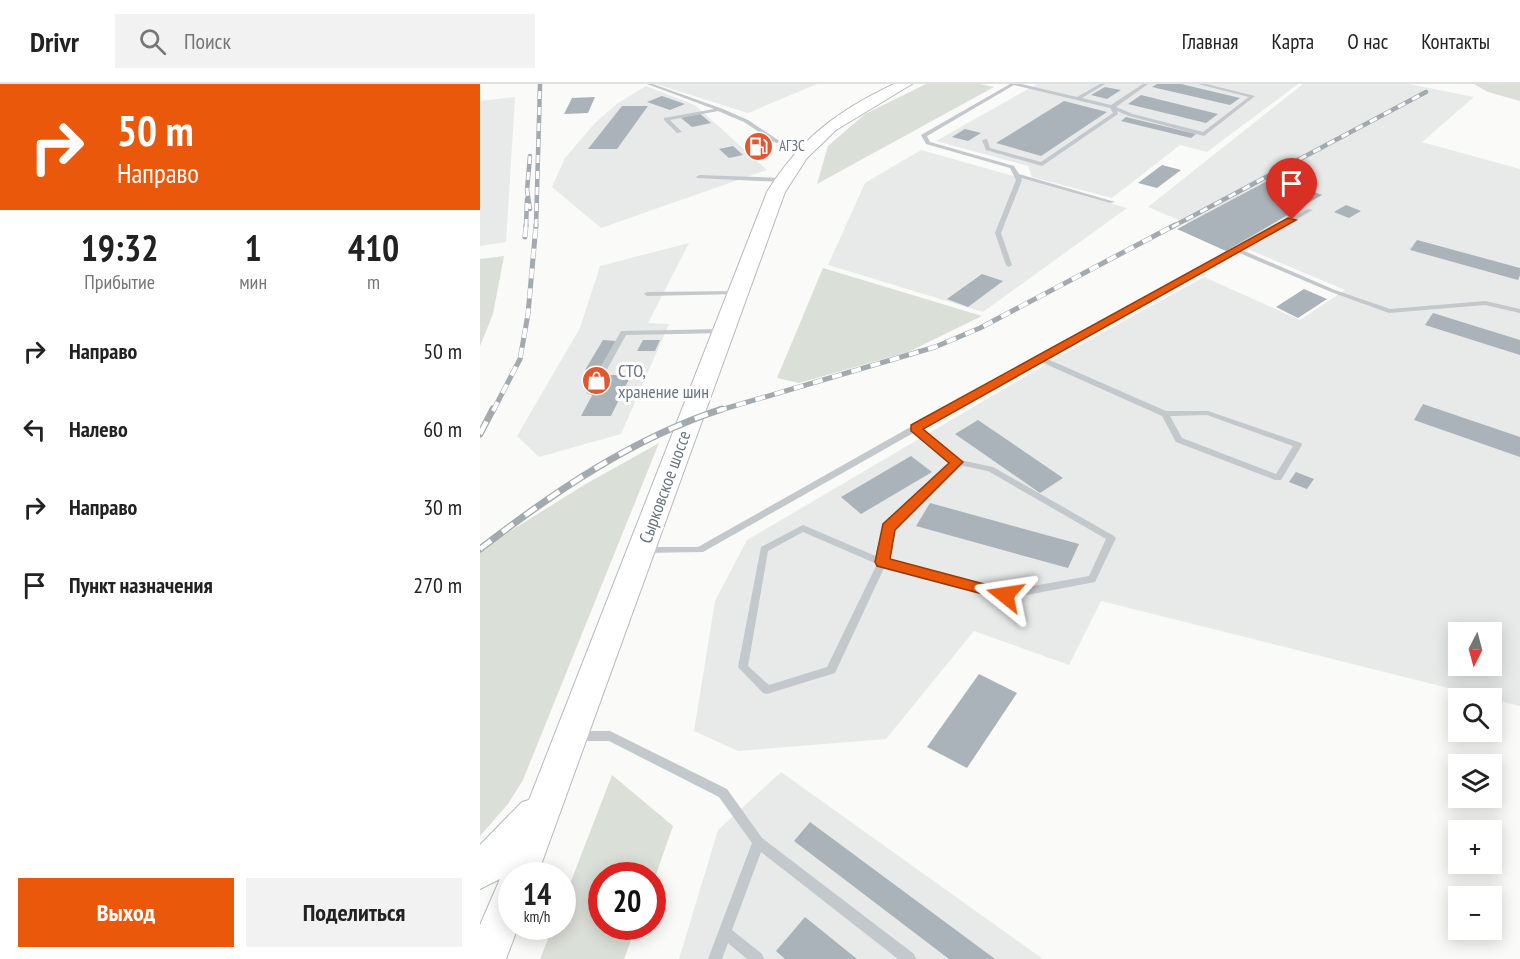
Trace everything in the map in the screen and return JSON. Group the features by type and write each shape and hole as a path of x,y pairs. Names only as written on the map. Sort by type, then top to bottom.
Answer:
{"main road":[{"name":"Сырковское шоссе","path":"523,862 722,331 782,180 804,148 845,115 905,84"},
{"path":"480,871 507,846 549,796"},
{"path":"486,959 498,929"}],"lane":[{"path":"649,84 746,121 776,141 804,148"},
{"path":"1009,265 998,232 1019,180 1012,167 928,142 924,135 1014,84 1112,107 1131,115 1204,134 1253,96 1200,84"},
{"path":"1041,91 1052,84"},
{"path":"1078,99 1103,84"},
{"path":"1112,107 1146,84"},
{"path":"985,140 988,149 1042,164 1116,113 1112,107"},
{"path":"679,132 666,119 692,112 721,110"},
{"path":"1016,175 1112,202"},
{"path":"699,177 782,180"},
{"path":"642,550 700,550 1039,358 1310,210"},
{"path":"1237,250 1333,291 1389,310 1485,303 1520,311"},
{"path":"647,294 737,293"},
{"path":"590,393 624,333 722,331"},
{"path":"1039,358 1165,414 1208,412 1298,445 1278,478 1179,440 1165,414"},
{"path":"915,428 957,462 990,469 1111,538 1092,579 1005,595 882,562 803,528 765,549 743,667 767,690 831,670 882,562 888,528 957,462"},
{"path":"572,736 610,736 723,793 758,842 909,959"},
{"path":"715,959 758,842"},
{"path":"725,932 757,959"}],"shaded area":[{"path":"656,84 817,84 748,113"},
{"path":"926,84 980,84 994,87 817,184 828,146 865,114"},
{"path":"1037,84 1298,84 1207,152 1180,145 1112,198 1032,177 1028,166 936,141"},
{"path":"1303,84 1409,84 1474,97 1422,142 1520,169 1520,706 1502,701 1502,688 1448,688 1101,601 1069,665 974,631 886,739 738,751 694,731 715,601 747,540 1062,355 1204,277 1300,320 1345,290 1148,207"},
{"path":"1474,84 1520,84 1520,101 1488,92"},
{"path":"646,86 695,105 767,170 601,228 552,187 565,158 595,123 618,103"},
{"path":"515,97 506,242 480,246 480,101"},
{"path":"921,150 1127,208 983,312 828,265 865,183"},
{"name":"СТО, хранение шин","path":"689,243 648,323 669,324 621,434 539,457 517,436 580,328 600,266"},
{"path":"504,256 493,314 480,346 480,259"},
{"path":"823,268 982,316 908,352 799,383 777,378"},
{"path":"659,443 523,780 508,804 480,836 480,550 584,485"},
{"path":"781,772 1043,959 679,959 718,830"},
{"path":"612,775 673,826 660,862 588,862 588,940 631,940 624,959 540,959 548,940 576,940 576,868"}],"building":[{"path":"1157,84 1181,84 1240,98 1230,105 1152,87"},
{"path":"1105,87 1121,90 1107,99 1091,95"},
{"path":"1141,95 1218,114 1206,123 1128,104"},
{"path":"662,96 685,104 670,110 647,102"},
{"path":"595,97 588,113 564,114 572,98"},
{"path":"1064,101 1107,112 1041,156 996,143"},
{"path":"622,106 648,106 617,149 588,149"},
{"path":"699,113 711,123 692,127 681,118"},
{"path":"1126,117 1196,134 1191,138 1121,121"},
{"path":"965,129 981,133 968,141 952,137"},
{"path":"758,139 770,149 757,152 744,143"},
{"path":"733,146 743,155 729,158 719,149"},
{"path":"1162,165 1181,170 1157,188 1138,183"},
{"path":"1275,177 1322,195 1226,251 1177,229"},
{"path":"1346,205 1361,211 1349,218 1334,212"},
{"path":"1417,240 1520,268 1520,275 1518,280 1410,250"},
{"path":"982,274 1003,281 968,307 947,299"},
{"path":"1304,289 1327,299 1298,318 1276,307"},
{"path":"1433,313 1520,340 1520,355 1425,325"},
{"path":"603,340 616,341 599,370 585,370"},
{"path":"643,340 660,340 655,351 637,351"},
{"path":"603,375 631,375 611,416 581,416"},
{"path":"1423,404 1520,437 1520,457 1414,420"},
{"path":"978,420 1063,478 1040,493 955,434"},
{"path":"911,456 932,472 861,514 841,497"},
{"path":"1296,472 1314,479 1307,489 1289,482"},
{"path":"930,503 1079,544 1068,568 916,526"},
{"path":"979,674 1017,693 967,768 927,747"},
{"path":"810,822 995,959 949,959 794,841"},
{"path":"805,917 857,959 785,959 776,951"}],"railway":[{"path":"536,227 540,84"},
{"path":"1172,227 1426,92"},
{"path":"530,156 527,190 530,209"},
{"path":"526,227 527,199"},
{"path":"525,237 526,225"},
{"path":"493,411 520,359 528,314 536,225"},
{"path":"717,411 935,347 980,328 1175,225"},
{"path":"480,434 493,409"},
{"path":"480,549 595,468 657,435 722,409"}],"place":[{"name":"АГЗС","path":"758,146"},
{"name":"СТО, хранение шин","path":"597,381"}],"route":[{"path":"1005,595 882,562 888,528 957,462 915,428 1292,220"}]}
